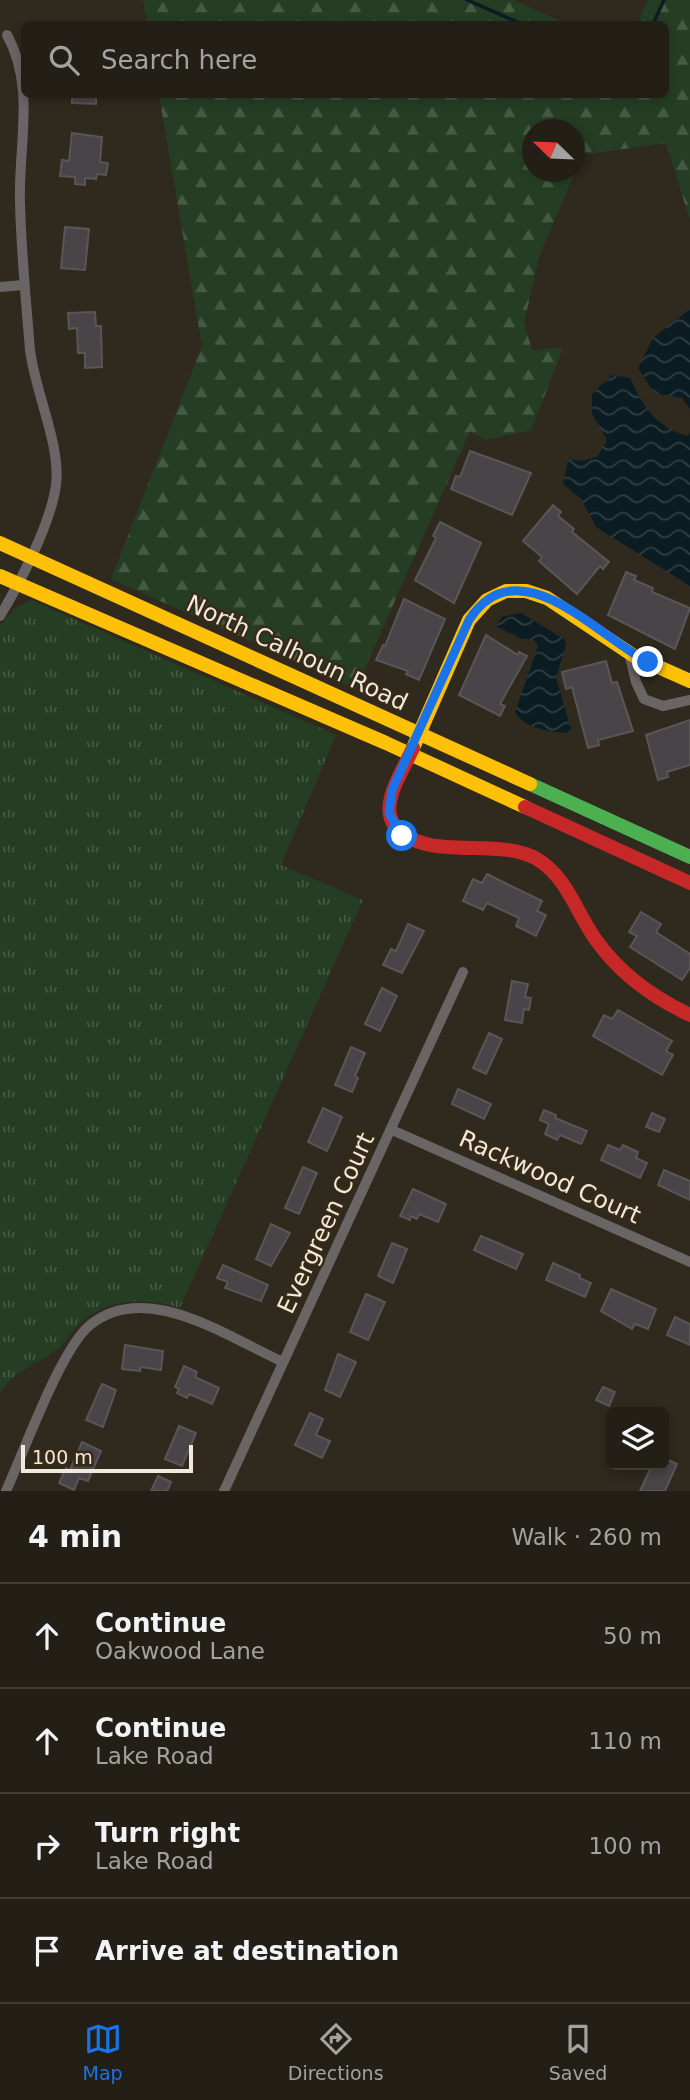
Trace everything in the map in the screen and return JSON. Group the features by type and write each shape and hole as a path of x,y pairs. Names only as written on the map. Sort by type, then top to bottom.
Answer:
{"main road":[{"name":"North Calhoun Road","path":"0,543 690,857"},
{"name":"North Calhoun Road","path":"0,576 409,755 690,883"},
{"path":"690,681 629,652 540,593 508,589 492,595 479,605 469,620 388,805 391,821 402,836 425,845 500,846 534,857 567,887 596,940 625,974 655,998 690,1015"},
{"path":"638,860 648,838"}],"street":[{"path":"7,35 15,50 21,84"},
{"path":"0,616 30,556 52,500 57,473 34,377 23,285 20,201 23,98"},
{"path":"0,287 23,285"},
{"path":"629,652 636,682 644,699 663,706 690,700"},
{"name":"Evergreen Court","path":"224,1491 463,972"},
{"name":"Rackwood Court","path":"392,1130 690,1262"},
{"path":"6,1491 72,1348 90,1325 108,1314 128,1308 167,1311 284,1362"}],"green space":[{"path":"143,0 513,0 560,21 146,21"},
{"path":"648,0 690,0 690,220 666,143 585,155 585,119 522,119 522,182 571,182 539,257 524,323 532,350 563,348 531,430 486,440 470,431 356,689 111,579 202,346 160,98 669,98 669,21 638,21"},
{"path":"31,600 336,735 281,865 363,900 180,1308 140,1301 116,1304 104,1309 80,1323 59,1348 19,1373 0,1393 0,625 15,608"}],"water":[{"path":"690,309 690,409 682,398 654,393 638,368 653,338"},
{"path":"612,375 630,378 640,398 659,422 688,436 690,432 690,586 596,527 581,499 563,484 568,459 583,461 598,456 607,440 592,414 592,394"},
{"path":"521,613 564,639 566,645 556,678 571,729 567,733 531,725 515,712 538,646 534,640 519,638 496,626 502,617"}],"building":[{"path":"72,98 96,98 96,104 72,103"},
{"path":"72,133 102,137 100,162 108,163 106,175 97,174 96,179 85,178 85,185 75,184 75,177 60,176 62,160 69,161"},
{"path":"65,227 89,229 85,270 61,268"},
{"path":"95,312 96,326 101,326 102,367 85,368 85,353 78,353 77,328 69,329 68,313"},
{"path":"470,451 531,473 512,515 451,489 456,476 460,477"},
{"path":"553,505 561,512 558,516 574,529 572,532 609,562 603,569 600,566 577,594 539,561 542,557 523,541"},
{"path":"440,522 481,543 454,603 415,580 436,538 433,536"},
{"path":"626,572 636,576 634,580 653,588 652,592 690,608 675,649 608,615"},
{"path":"404,599 445,619 419,680 406,674 408,671 376,660 383,645 385,646"},
{"path":"486,635 518,655 519,652 527,656 500,704 505,706 500,716 459,695"},
{"path":"606,661 612,683 617,682 633,731 598,740 599,745 588,748 572,687 566,689 562,672"},
{"path":"690,720 690,765 667,772 668,777 658,780 646,735"},
{"path":"487,874 542,901 537,911 546,915 536,936 516,926 519,918 487,903 483,910 463,901 473,879 482,883"},
{"path":"641,912 661,924 656,932 690,954 690,968 682,980 630,947 637,936 629,932"},
{"path":"408,924 424,931 402,973 383,965 391,949 396,951"},
{"path":"512,981 528,984 525,997 531,998 529,1010 524,1009 522,1023 505,1020"},
{"path":"382,988 397,996 380,1031 365,1024"},
{"path":"618,1010 672,1041 666,1051 673,1055 662,1075 593,1036 604,1015 612,1019"},
{"path":"489,1033 502,1039 486,1074 473,1068"},
{"path":"351,1047 365,1053 355,1076 358,1078 352,1092 335,1085"},
{"path":"458,1089 491,1104 484,1119 452,1104"},
{"path":"323,1108 342,1117 327,1151 308,1142"},
{"path":"544,1110 556,1115 555,1118 587,1131 581,1144 560,1135 557,1140 545,1134 549,1124 540,1120"},
{"path":"652,1113 665,1119 659,1132 646,1127"},
{"path":"608,1145 620,1150 623,1145 638,1152 636,1158 647,1163 640,1178 601,1160"},
{"path":"303,1167 317,1173 299,1214 285,1208"},
{"path":"664,1170 690,1181 690,1200 658,1185"},
{"path":"413,1189 446,1204 438,1222 419,1214 417,1219 411,1216 410,1220 400,1216"},
{"path":"271,1224 290,1233 271,1266 256,1259"},
{"path":"481,1236 523,1254 516,1269 474,1250"},
{"path":"392,1243 407,1249 393,1283 378,1276"},
{"path":"553,1263 591,1283 585,1297 546,1280"},
{"path":"223,1265 268,1285 261,1301 225,1288 228,1282 217,1278"},
{"path":"611,1289 656,1309 648,1329 635,1324 632,1329 601,1311"},
{"path":"366,1294 385,1302 368,1340 350,1332"},
{"path":"675,1317 690,1324 690,1345 667,1335"},
{"path":"125,1345 163,1351 161,1370 141,1367 140,1371 122,1369"},
{"path":"338,1354 356,1362 340,1397 325,1390"},
{"path":"184,1366 197,1372 195,1377 219,1388 212,1404 189,1394 187,1398 177,1393 179,1389 175,1387"},
{"path":"102,1384 116,1390 103,1427 86,1420"},
{"path":"603,1387 615,1392 609,1406 596,1400"},
{"path":"310,1413 323,1419 316,1435 330,1441 322,1458 295,1445"},
{"path":"179,1426 196,1433 182,1466 165,1459"},
{"path":"82,1442 101,1451 88,1481 79,1478 74,1490 59,1483 66,1468 70,1470"},
{"path":"669,1460 677,1464 665,1491 640,1491 650,1470 669,1470"},
{"path":"158,1476 171,1482 167,1491 151,1491"}],"waterway":[{"path":"467,0 515,21"},
{"path":"654,21 664,0"}],"traffic: fast":[{"path":"530,784 690,857"}],"traffic: slow":[{"path":"0,543 530,784"},
{"path":"0,576 386,743 525,807"},
{"path":"413,748 469,620 487,600 506,591 526,591 547,598 634,656 690,681"}],"traffic: jam":[{"path":"413,748 391,798 389,808 395,826 408,837 424,844 502,849 521,852 537,859 564,885 596,940 615,964 650,992 690,1015"},
{"path":"525,807 690,883"}],"route":[{"path":"402,836 396,830 389,813 392,790 469,620 479,605 492,595 508,589 540,593 648,662"}]}
